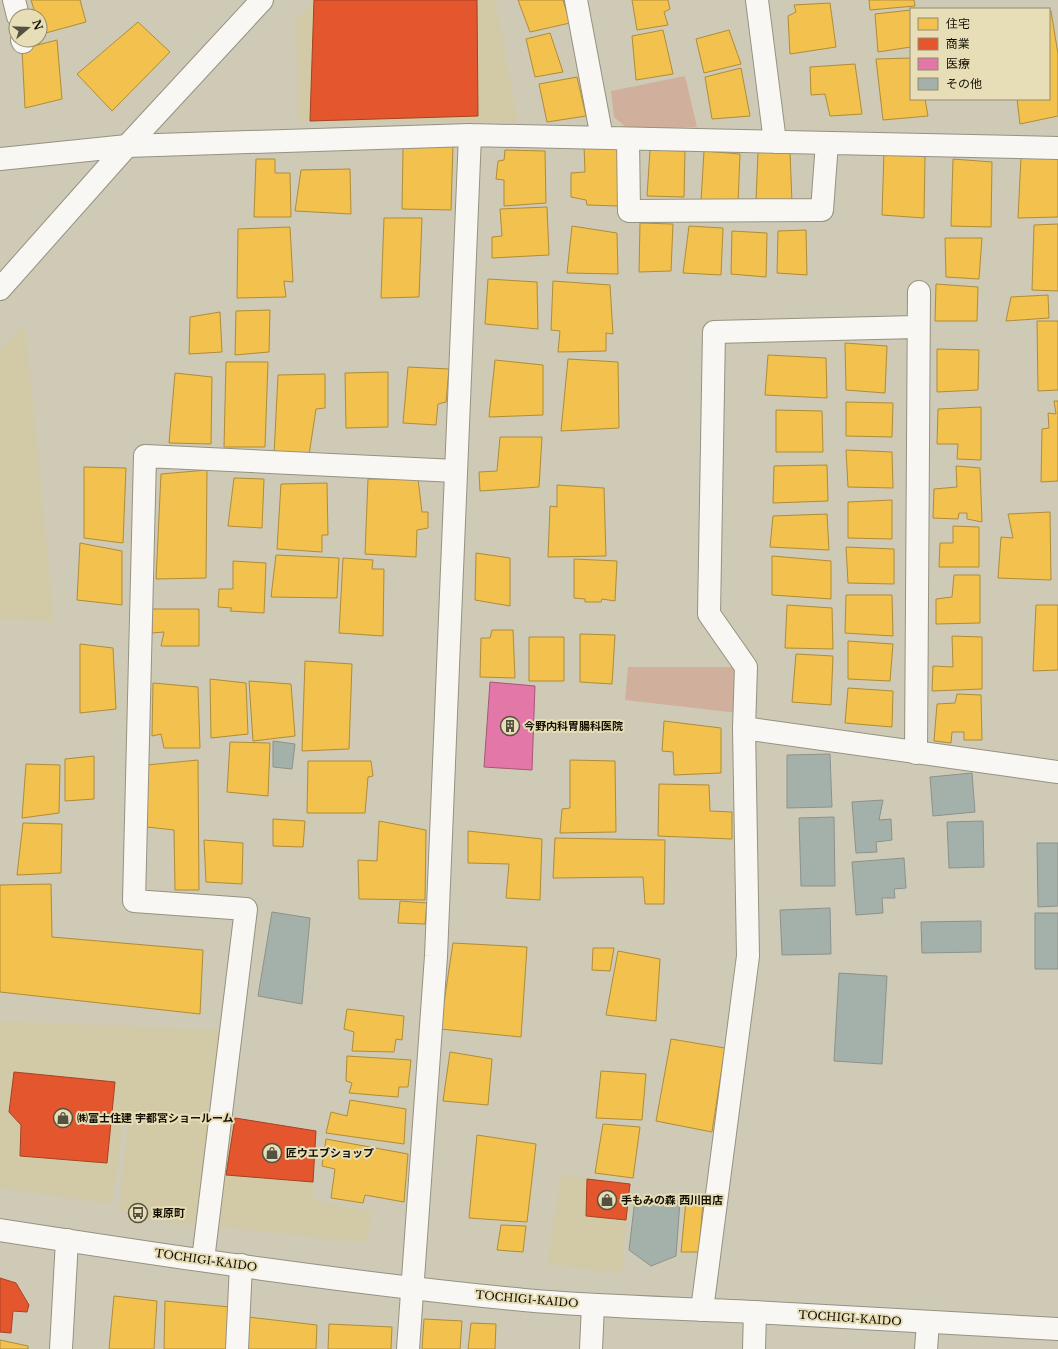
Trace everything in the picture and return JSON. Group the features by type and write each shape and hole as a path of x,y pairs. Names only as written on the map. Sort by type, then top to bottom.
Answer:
{"street":[{"path":"0,290 128,146 262,0"},
{"path":"576,0 602,138"},
{"path":"757,0 775,142"},
{"path":"408,1349 411,1287 436,956 470,135"},
{"path":"0,159 128,146 470,135 1058,148"},
{"path":"628,139 629,211 822,210 827,143"},
{"path":"916,753 919,292"},
{"path":"702,1310 748,956 744,728 746,667 709,614 714,332 918,327"},
{"path":"203,1260 246,909 134,901 145,456 456,471"},
{"path":"744,728 1058,772"},
{"name":"TOCHIGI-KAIDO","path":"0,1230 203,1260 411,1287 593,1305 755,1312 928,1323 1058,1329"},
{"path":"61,1349 67,1240"},
{"path":"237,1349 241,1265"},
{"path":"591,1349 593,1305"},
{"path":"754,1349 755,1312"},
{"path":"926,1349 928,1323"}],"shaded area":[{"path":"314,0 495,0 518,122 298,121 296,19"},
{"path":"685,76 697,127 628,129 614,117 611,91"},
{"path":"25,325 54,621 0,619 0,351"},
{"path":"628,667 739,667 738,713 625,700"},
{"path":"0,1021 220,1030 207,1117 124,1116 112,1204 0,1188"},
{"path":"230,1118 316,1131 313,1200 372,1212 366,1243 214,1226"},
{"path":"210,1120 197,1227 120,1211 128,1121"},
{"path":"561,1175 630,1184 621,1273 547,1264"}],"building: 住宅":[{"path":"31,0 80,0 86,22 48,32 48,8 34,8"},
{"path":"518,0 563,0 570,23 530,32"},
{"path":"632,0 668,0 670,9 664,12 668,25 637,30"},
{"path":"869,0 914,0 915,6 870,10"},
{"path":"830,3 836,47 790,54 788,16 796,12 794,5"},
{"path":"910,10 910,47 878,52 875,14"},
{"path":"1051,11 1058,54 1058,116 1020,124 1017,100 1050,100"},
{"path":"138,22 170,52 112,111 77,74"},
{"path":"663,30 673,74 636,80 632,36"},
{"path":"729,30 741,64 704,73 696,39"},
{"path":"550,33 563,72 535,77 526,39"},
{"path":"57,40 62,99 25,108 22,49 48,48 48,42"},
{"path":"910,58 910,100 925,100 928,116 883,120 876,59"},
{"path":"855,64 862,114 830,116 825,94 811,95 810,67"},
{"path":"741,68 750,116 712,119 705,77"},
{"path":"577,77 586,116 547,122 539,84"},
{"path":"453,145 451,210 402,209 403,148"},
{"path":"584,145 619,149 619,206 587,205 586,200 571,197 571,173 585,172"},
{"path":"505,150 545,151 546,203 504,206 504,180 496,179 498,161 504,160"},
{"path":"650,150 685,151 684,197 647,196"},
{"path":"704,151 740,154 738,203 701,201"},
{"path":"884,151 925,157 924,218 882,215"},
{"path":"758,152 790,152 792,203 756,201"},
{"path":"1021,157 1058,159 1058,217 1018,218"},
{"path":"256,159 275,159 275,173 290,173 291,217 254,217"},
{"path":"953,159 992,162 991,227 951,226"},
{"path":"350,169 351,214 295,211 301,170"},
{"path":"547,207 549,255 492,258 492,237 502,236 500,209"},
{"path":"384,218 422,218 419,297 381,298"},
{"path":"640,223 673,224 671,271 639,272"},
{"path":"1058,224 1058,291 1032,290 1034,225"},
{"path":"572,226 617,233 618,274 567,273"},
{"path":"689,226 723,228 721,275 683,273"},
{"path":"290,227 293,282 284,281 286,297 237,298 238,229"},
{"path":"806,230 807,275 777,273 778,231"},
{"path":"732,231 767,233 766,277 731,274"},
{"path":"945,238 982,238 979,279 946,277"},
{"path":"488,279 537,282 538,329 485,324"},
{"path":"553,281 610,285 613,334 606,333 606,351 558,352 560,331 551,330"},
{"path":"936,284 978,287 977,321 935,321"},
{"path":"1048,295 1049,318 1006,321 1011,297"},
{"path":"270,310 269,352 235,355 236,311"},
{"path":"220,312 222,352 189,354 190,317"},
{"path":"1037,321 1058,321 1058,390 1038,391"},
{"path":"845,343 887,346 885,393 846,390"},
{"path":"937,349 979,350 978,390 937,392"},
{"path":"768,355 826,358 827,398 765,395"},
{"path":"568,359 618,362 619,428 561,431"},
{"path":"495,360 543,365 543,415 489,417"},
{"path":"226,362 268,362 265,447 224,447"},
{"path":"408,367 449,369 446,402 438,404 436,425 403,423"},
{"path":"388,372 388,427 346,428 345,373"},
{"path":"175,373 212,377 211,444 169,443"},
{"path":"325,374 325,408 316,409 309,455 274,455 278,375"},
{"path":"1054,401 1058,401 1058,481 1041,482 1042,429 1049,428 1048,413 1056,414"},
{"path":"846,402 893,403 892,437 846,436"},
{"path":"981,407 981,460 957,459 958,444 937,444 938,409"},
{"path":"776,410 822,411 823,452 776,452"},
{"path":"500,437 542,437 539,487 480,491 479,472 497,471"},
{"path":"846,450 892,452 893,488 848,487"},
{"path":"827,465 828,501 773,503 774,466"},
{"path":"956,466 980,468 982,522 967,519 967,513 959,513 958,519 933,518 934,489 957,487"},
{"path":"84,467 126,468 123,543 84,538"},
{"path":"207,470 206,578 156,579 161,474"},
{"path":"234,478 264,479 262,528 228,526"},
{"path":"368,479 418,479 422,512 428,512 428,528 417,530 416,557 365,554"},
{"path":"327,483 328,535 322,535 322,552 277,549 281,484"},
{"path":"557,485 604,488 606,556 548,557 550,506 557,507"},
{"path":"892,500 892,539 848,538 848,502"},
{"path":"1050,512 1051,580 998,578 1001,537 1013,538 1008,514"},
{"path":"827,514 829,550 770,547 773,516"},
{"path":"953,526 979,527 979,567 939,567 940,543 953,543"},
{"path":"80,543 122,551 122,605 77,600"},
{"path":"846,547 894,549 894,584 848,583"},
{"path":"476,553 510,558 510,606 475,600"},
{"path":"276,555 339,558 337,598 271,597"},
{"path":"772,556 831,561 831,599 772,595"},
{"path":"343,558 373,560 372,569 384,569 383,636 339,633"},
{"path":"574,559 617,561 615,601 602,599 601,602 585,602 585,599 574,598"},
{"path":"233,561 266,563 264,613 230,611 232,608 218,607 219,589 233,589"},
{"path":"954,575 980,575 980,623 936,624 936,599 952,597"},
{"path":"846,595 892,595 893,636 845,633"},
{"path":"787,605 832,608 833,649 785,648"},
{"path":"1036,605 1058,605 1058,670 1033,671"},
{"path":"152,609 199,609 199,646 161,646 164,632 152,633"},
{"path":"492,630 513,630 515,678 480,677 481,638 490,638"},
{"path":"580,634 615,635 612,684 580,682"},
{"path":"952,636 982,637 982,689 932,691 933,666 953,667"},
{"path":"529,637 564,637 564,681 529,681"},
{"path":"848,641 893,644 890,681 848,679"},
{"path":"80,644 113,648 116,709 80,713"},
{"path":"796,654 833,656 831,705 792,702"},
{"path":"305,661 352,664 349,749 302,751"},
{"path":"210,679 246,683 248,734 211,738"},
{"path":"249,681 291,684 295,736 253,741"},
{"path":"153,683 198,687 200,748 164,748 161,734 152,736"},
{"path":"848,688 893,691 892,727 845,723"},
{"path":"957,694 981,695 982,740 964,740 964,732 952,732 951,743 934,741 937,704 955,703"},
{"path":"664,721 721,728 721,773 674,775 673,752 662,751"},
{"path":"230,742 270,743 268,796 227,792"},
{"path":"94,756 94,799 65,801 65,759"},
{"path":"198,760 199,890 175,890 174,830 147,827 147,765"},
{"path":"570,760 615,761 616,832 560,833 562,809 570,808"},
{"path":"308,761 371,761 373,776 368,777 365,813 307,813"},
{"path":"26,764 60,765 59,813 22,818"},
{"path":"659,784 709,785 710,811 732,812 732,839 658,836"},
{"path":"273,819 305,821 303,847 273,846"},
{"path":"379,821 426,830 425,900 359,899 358,860 377,861"},
{"path":"23,823 62,824 61,873 17,875"},
{"path":"468,831 542,839 540,900 506,898 509,864 468,863"},
{"path":"555,838 665,840 664,904 645,904 643,877 553,878"},
{"path":"204,840 243,843 242,884 206,882"},
{"path":"51,884 52,937 203,950 200,1014 0,992 0,885"},
{"path":"400,901 427,903 425,924 398,923"},
{"path":"453,943 527,947 521,1037 440,1029"},
{"path":"593,948 614,948 610,971 592,970"},
{"path":"618,951 660,959 656,1021 606,1015"},
{"path":"347,1009 404,1016 402,1040 396,1039 394,1052 352,1051 354,1032 344,1029"},
{"path":"671,1039 725,1048 712,1132 656,1121"},
{"path":"450,1052 492,1059 488,1105 443,1101"},
{"path":"347,1056 411,1060 408,1087 399,1087 398,1097 349,1093 352,1083 346,1081"},
{"path":"601,1071 646,1074 642,1120 596,1118"},
{"path":"350,1100 406,1109 404,1144 326,1133 331,1112 347,1116"},
{"path":"603,1124 640,1127 633,1178 595,1173"},
{"path":"477,1135 536,1144 527,1222 469,1218"},
{"path":"326,1139 408,1154 404,1202 365,1195 363,1203 331,1198 335,1169 322,1166"},
{"path":"686,1201 703,1202 699,1252 681,1252"},
{"path":"501,1225 526,1226 523,1252 497,1250"},
{"path":"114,1296 157,1301 154,1349 109,1349"},
{"path":"165,1301 230,1307 227,1349 164,1349"},
{"path":"248,1317 317,1325 316,1349 247,1349"},
{"path":"424,1319 462,1321 460,1349 422,1349"},
{"path":"471,1323 496,1324 495,1349 468,1349"},
{"path":"329,1324 392,1327 391,1349 328,1349"},
{"path":"0,1340 28,1346 28,1349 0,1349"}],"building: 商業":[{"path":"314,0 477,0 478,116 310,121"},
{"name":"㈱富士住建 宇都宮ショールーム","path":"14,1072 115,1082 107,1163 20,1156 21,1125 9,1112"},
{"name":"匠ウエブショップ","path":"235,1118 316,1131 313,1182 226,1175"},
{"name":"手もみの森 西川田店","path":"587,1179 630,1184 626,1220 586,1216"},
{"path":"0,1278 16,1283 29,1305 27,1312 13,1311 11,1333 0,1332"}],"building: 医療":[{"name":"今野内科胃腸科医院","path":"490,682 535,686 532,770 484,767"}],"building: その他":[{"path":"273,741 295,744 292,769 273,767"},
{"path":"830,754 832,807 787,808 787,755"},
{"path":"972,773 975,812 933,816 930,777"},
{"path":"883,800 879,820 891,819 892,840 876,842 877,852 856,853 852,802"},
{"path":"834,817 835,886 801,886 799,818"},
{"path":"983,821 984,867 949,868 947,822"},
{"path":"1037,843 1058,843 1058,906 1038,907"},
{"path":"904,858 906,888 894,889 895,898 882,898 883,913 856,915 852,862"},
{"path":"830,908 831,954 782,955 780,910"},
{"path":"272,912 310,918 302,1004 258,996"},
{"path":"1035,913 1058,913 1058,969 1035,969"},
{"path":"981,921 981,952 922,953 921,922"},
{"path":"839,973 887,976 882,1064 834,1061"},
{"path":"635,1199 680,1201 676,1256 651,1266 629,1250"}],"place":[{"name":"今野内科胃腸科医院","path":"510,726"},
{"name":"㈱富士住建 宇都宮ショールーム","path":"63,1118"},
{"name":"匠ウエブショップ","path":"272,1153"},
{"name":"手もみの森 西川田店","path":"607,1200"},
{"name":"東原町","path":"138,1213"}]}
